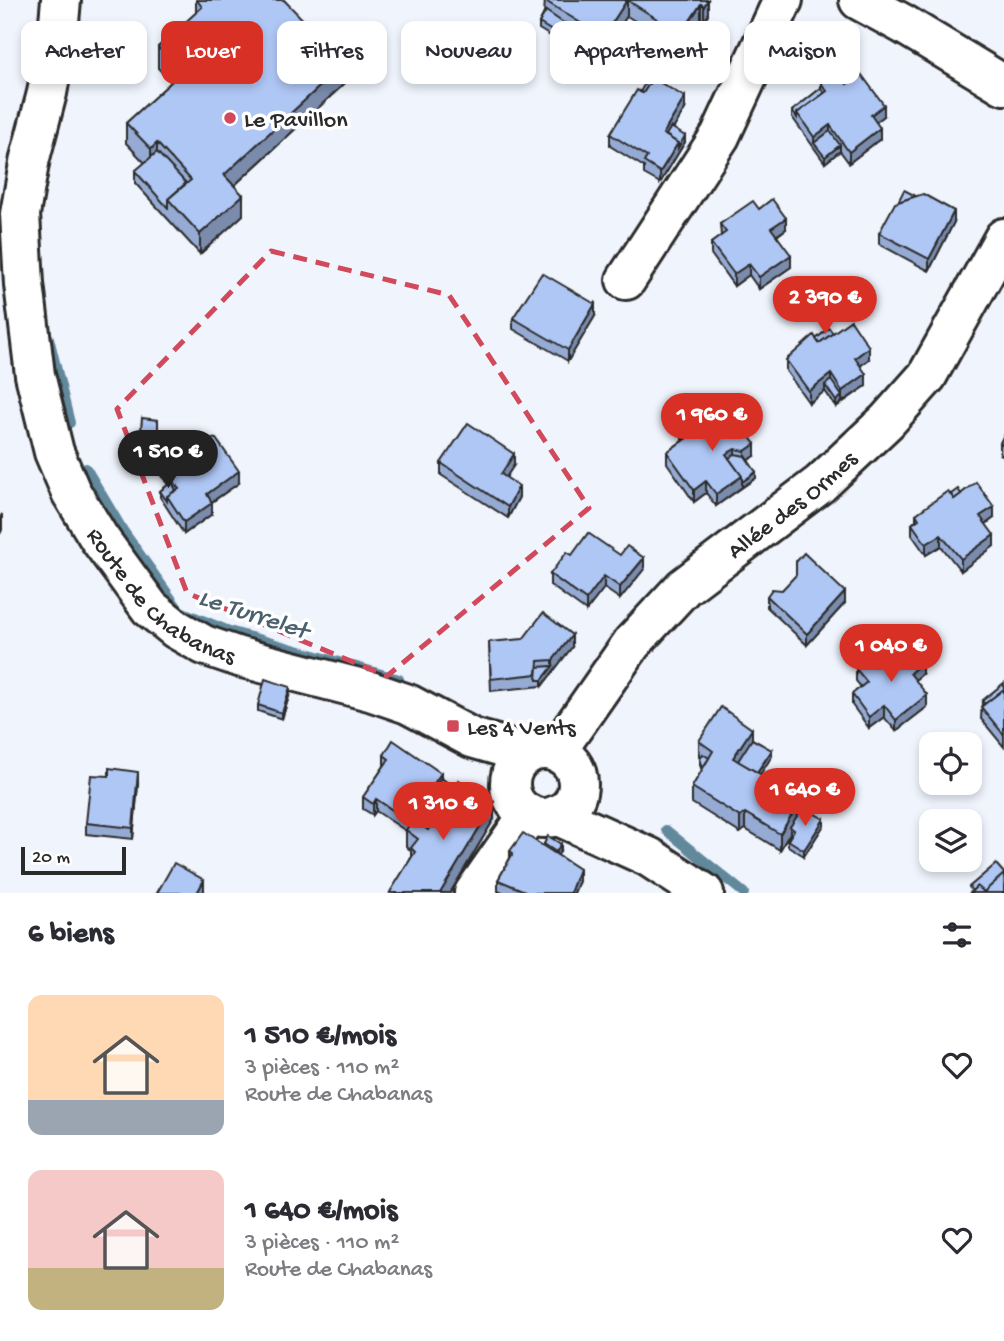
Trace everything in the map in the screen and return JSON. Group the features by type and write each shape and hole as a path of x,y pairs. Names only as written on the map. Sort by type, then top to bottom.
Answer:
{"street":[{"name":"Route de Chabanas","path":"61,0 47,93 30,158 20,214 24,284 35,375 54,452 71,492 150,608 176,629 204,645 239,657 370,691 408,704 472,738 532,763"},
{"path":"626,280 720,136 783,0"},
{"path":"859,0 1004,85"},
{"name":"Allée des Ormes","path":"532,763 632,643 684,587 820,484 895,412 927,376 1004,238"},
{"path":"474,893 555,807 578,780 569,761 532,763 512,793 516,803 555,807 649,857 704,893"}],"highlighted area":[{"path":"271,251 449,295 589,508 387,676 187,593 117,409"}],"building":[{"path":"197,0 284,0 304,21 277,21 277,84 322,84 224,175 243,195 200,234 168,199 191,180 157,143 151,149 126,123 169,84 263,84 263,21 187,21 202,7"},
{"path":"544,0 627,0 613,21 577,21"},
{"path":"627,0 708,0 704,6 701,4 690,21 660,21"},
{"path":"546,11 561,21 550,21 550,30 539,23"},
{"path":"861,74 884,105 871,115 880,128 849,152 830,125 814,137 797,113 827,91 822,84 860,84"},
{"path":"645,84 649,84 643,93 640,92"},
{"path":"648,84 662,84 685,97 663,134 678,143 660,172 644,162 647,157 610,134 637,90 643,93"},
{"path":"821,88 824,93 797,113 797,118 792,111"},
{"path":"671,127 685,136 678,148 678,143 666,135"},
{"path":"830,131 840,145 825,157 814,143"},
{"path":"157,152 186,183 168,199 168,208 135,171"},
{"path":"904,190 916,196 898,202"},
{"path":"923,194 954,211 929,259 879,233 895,203"},
{"path":"772,199 786,218 771,228 791,255 759,277 749,264 734,274 711,243 726,232 720,224 753,201 759,209"},
{"path":"542,273 595,304 568,350 513,318"},
{"path":"851,320 869,347 855,358 866,374 842,391 831,374 809,391 786,360 814,335 819,343"},
{"path":"829,328 833,333 819,343 816,339"},
{"path":"831,380 842,396 836,401 825,385"},
{"path":"728,409 755,444 745,451 735,449 726,454 742,476 716,494 706,481 694,490 667,452"},
{"path":"142,418 158,420 158,428 166,442 153,452 141,433"},
{"path":"704,420 706,424 684,439 682,436"},
{"path":"468,423 514,454 501,474 519,486 508,507 441,463"},
{"path":"199,437 216,439 239,471 207,494 212,503 184,522 167,496 179,489 159,459 175,447 178,452"},
{"path":"735,454 745,456 756,472 742,482 742,476 729,458"},
{"path":"172,482 176,490 167,496 167,501 160,491"},
{"path":"976,482 994,507 980,516 994,535 961,559 941,535 926,544 912,524 919,519 916,514 948,491 954,499"},
{"path":"958,489 961,494 954,499 951,494"},
{"path":"588,533 620,555 627,546 644,558 620,587 604,576 586,600 550,574 567,552 572,555"},
{"path":"804,553 845,592 807,634 767,596 772,589 782,590 796,575 796,562"},
{"path":"543,613 572,635 553,660 538,661 537,674 491,679 489,642 523,639"},
{"path":"907,642 922,662 910,673 927,695 896,720 884,705 869,717 852,694 867,682 856,669 864,663 877,665"},
{"path":"553,666 542,680 537,680 538,667"},
{"path":"265,679 290,687 282,713 258,705"},
{"path":"1004,683 1004,689 985,704 982,701"},
{"path":"1004,689 1004,735 981,707"},
{"path":"721,707 752,729 733,758 765,777 769,772 805,793 780,834 745,813 740,817 692,787 713,751 699,741"},
{"path":"752,739 772,750 757,772 738,761"},
{"path":"393,740 441,773 409,821 376,799 373,804 363,797 389,759 384,755"},
{"path":"703,754 709,758 703,767 700,759"},
{"path":"109,768 138,772 133,828 86,823 91,775 109,776"},
{"path":"441,778 454,787 428,830 413,820"},
{"path":"459,780 494,803 440,893 391,893 415,852 411,848 418,839 406,830 413,819 428,830"},
{"path":"803,807 824,819 804,850 788,840 794,830 790,827"},
{"path":"523,833 579,869 570,893 525,893 498,880 513,853 510,851"},
{"path":"548,836 561,844 556,852 544,844"},
{"path":"174,863 204,880 197,893 157,893"},
{"path":"996,864 1004,874 984,892 977,886 972,891 969,887"},
{"path":"1004,874 1004,893 970,893 977,886 984,892"}],"waterway":[{"name":"Le Turrelet","path":"49,338 70,423"},
{"name":"Le Turrelet","path":"86,468 124,532 180,611 229,631 399,679"},
{"name":"Le Turrelet","path":"666,830 744,893"}],"place":[{"name":"Le Pavillon","path":"230,118"},
{"name":"Les 4 Vents","path":"453,726"}]}
